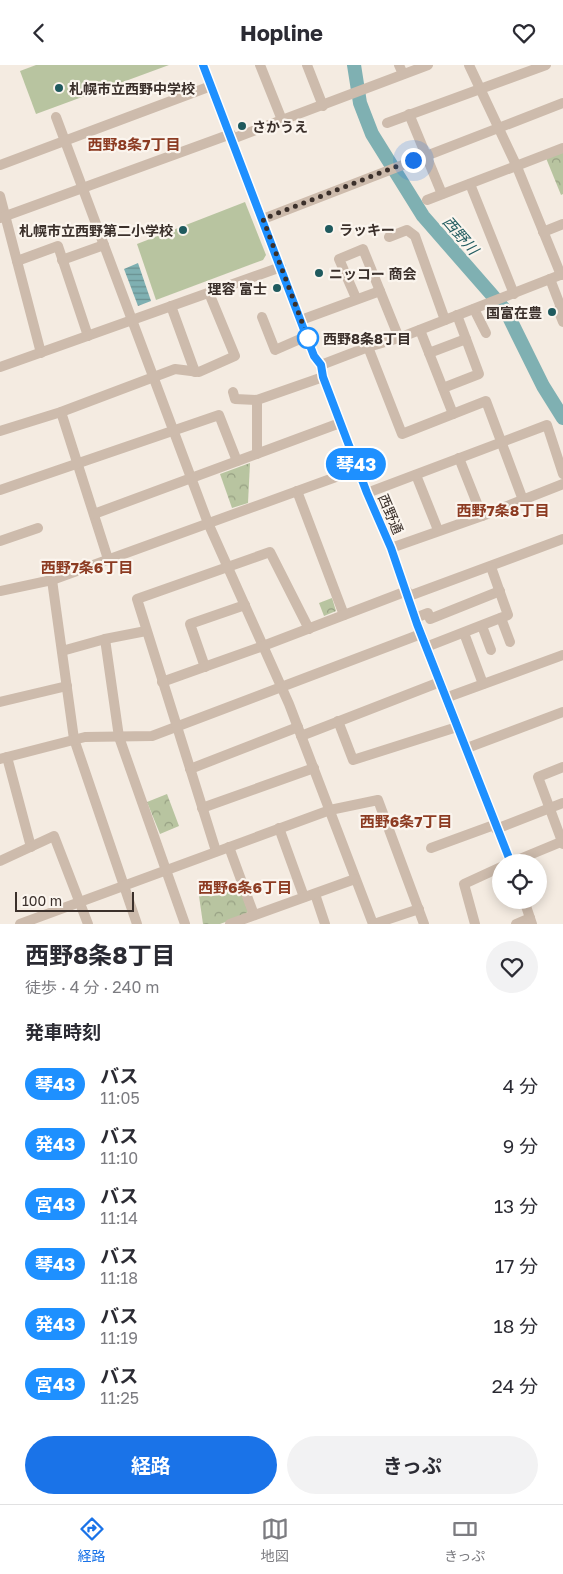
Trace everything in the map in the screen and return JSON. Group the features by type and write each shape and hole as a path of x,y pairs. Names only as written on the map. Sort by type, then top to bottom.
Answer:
{"street":[{"name":"西野通","path":"203,65 307,336 321,365 323,377 340,423 391,548 421,634 448,697 457,727 467,748 507,854"},
{"path":"260,65 282,120"},
{"path":"307,65 322,106"},
{"path":"3,217 82,187 322,106 367,88 401,70 428,65"},
{"path":"321,365 368,347 399,338 562,275 517,167 469,65"},
{"path":"387,123 480,91 546,65"},
{"path":"0,165 211,86"},
{"path":"263,219 563,103"},
{"path":"410,114 442,195"},
{"path":"56,117 208,523 282,687 374,924 419,909"},
{"path":"427,200 563,148"},
{"path":"470,184 511,295"},
{"path":"0,196 3,217 17,261 41,353"},
{"path":"543,231 563,224"},
{"path":"388,237 407,230 414,236 445,320"},
{"path":"62,260 104,245"},
{"path":"17,261 58,246 88,336"},
{"path":"356,299 339,259 363,249 399,338"},
{"path":"0,366 280,267"},
{"path":"550,279 560,305 559,313 563,322"},
{"path":"301,320 380,291"},
{"path":"0,431 61,412 153,376 175,369 199,372 235,356 210,293"},
{"path":"171,306 195,372"},
{"path":"474,309 486,333"},
{"path":"443,388 479,374 457,315"},
{"path":"262,317 275,350 307,336"},
{"path":"420,330 453,414"},
{"path":"429,353 466,339"},
{"path":"368,347 402,434 486,401 523,500"},
{"path":"233,392 235,399 256,400 323,377"},
{"path":"256,400 257,454"},
{"path":"61,412 108,559"},
{"path":"0,490 219,415 237,461"},
{"path":"94,514 340,423"},
{"path":"367,493 546,425 563,474"},
{"path":"459,458 482,516"},
{"path":"0,591 52,580 358,469"},
{"path":"416,475 438,530"},
{"path":"391,548 482,516 563,484"},
{"path":"297,491 344,615"},
{"path":"0,541 38,528"},
{"path":"162,682 344,615 492,567 563,539"},
{"path":"216,851 137,599 270,552 309,629"},
{"path":"426,647 508,615 492,567"},
{"path":"52,580 74,739 137,924"},
{"path":"415,618 428,613 430,619 500,591"},
{"path":"205,667 190,624 245,605"},
{"path":"501,618 510,642"},
{"path":"482,626 491,650"},
{"path":"62,651 105,639 146,631"},
{"path":"464,633 483,683"},
{"path":"31,847 4,758 74,739 152,736 421,634"},
{"path":"105,639 119,737 185,924"},
{"path":"448,697 563,655"},
{"path":"190,769 300,731 338,721 440,682"},
{"path":"0,702 67,686"},
{"path":"467,748 563,712"},
{"path":"338,721 353,760 457,727"},
{"path":"531,854 563,842 538,777 563,767"},
{"path":"202,808 314,768"},
{"path":"20,924 330,810 378,800 424,924"},
{"path":"431,848 563,803"},
{"path":"278,829 304,897"},
{"path":"0,861 54,836 88,924"},
{"path":"229,847 254,915"},
{"path":"475,924 464,884 492,871"},
{"path":"230,924 355,879"},
{"path":"314,894 325,924"},
{"path":"516,924 531,921 527,909"}],"green space":[{"name":"札幌市立西野中学校","path":"36,65 169,65 36,114 20,71"},
{"path":"563,152 563,194 561,195 546,158"},
{"path":"245,202 266,255 263,260 156,300 137,244"},
{"path":"250,463 248,503 232,508 220,474"},
{"path":"332,598 336,611 324,616 319,603"},
{"path":"167,794 179,826 160,834 147,802"},
{"path":"237,882 248,911 247,914 220,924 203,924 199,896"}],"water":[{"path":"138,263 151,301 138,306 124,269"}],"waterway":[{"name":"西野川","path":"354,65 360,103 372,134 423,216 506,311 543,386 563,418"}],"bus line":[{"name":"琴43","path":"203,65 314,356 321,365 323,377 362,481 391,548 415,618 440,682 448,697 457,727 467,748 507,854"}],"place":[{"name":"札幌市立西野中学校","path":"59,88"},
{"name":"さかうえ","path":"242,126"},
{"name":"ラッキー","path":"329,229"},
{"name":"札幌市立西野第二小学校","path":"183,230"},
{"name":"ニッコー 商会","path":"319,273"},
{"name":"理容 富士","path":"277,288"},
{"name":"国富在豊","path":"552,312"},
{"name":"西野8条8丁目","path":"308,338"}],"district":[{"name":"西野8条7丁目","path":"134,144"},
{"name":"西野7条8丁目","path":"503,510"},
{"name":"西野7条6丁目","path":"87,567"},
{"name":"西野6条7丁目","path":"406,821"},
{"name":"西野6条6丁目","path":"245,887"}],"route":[{"path":"308,338 263,219 413,160"}]}
